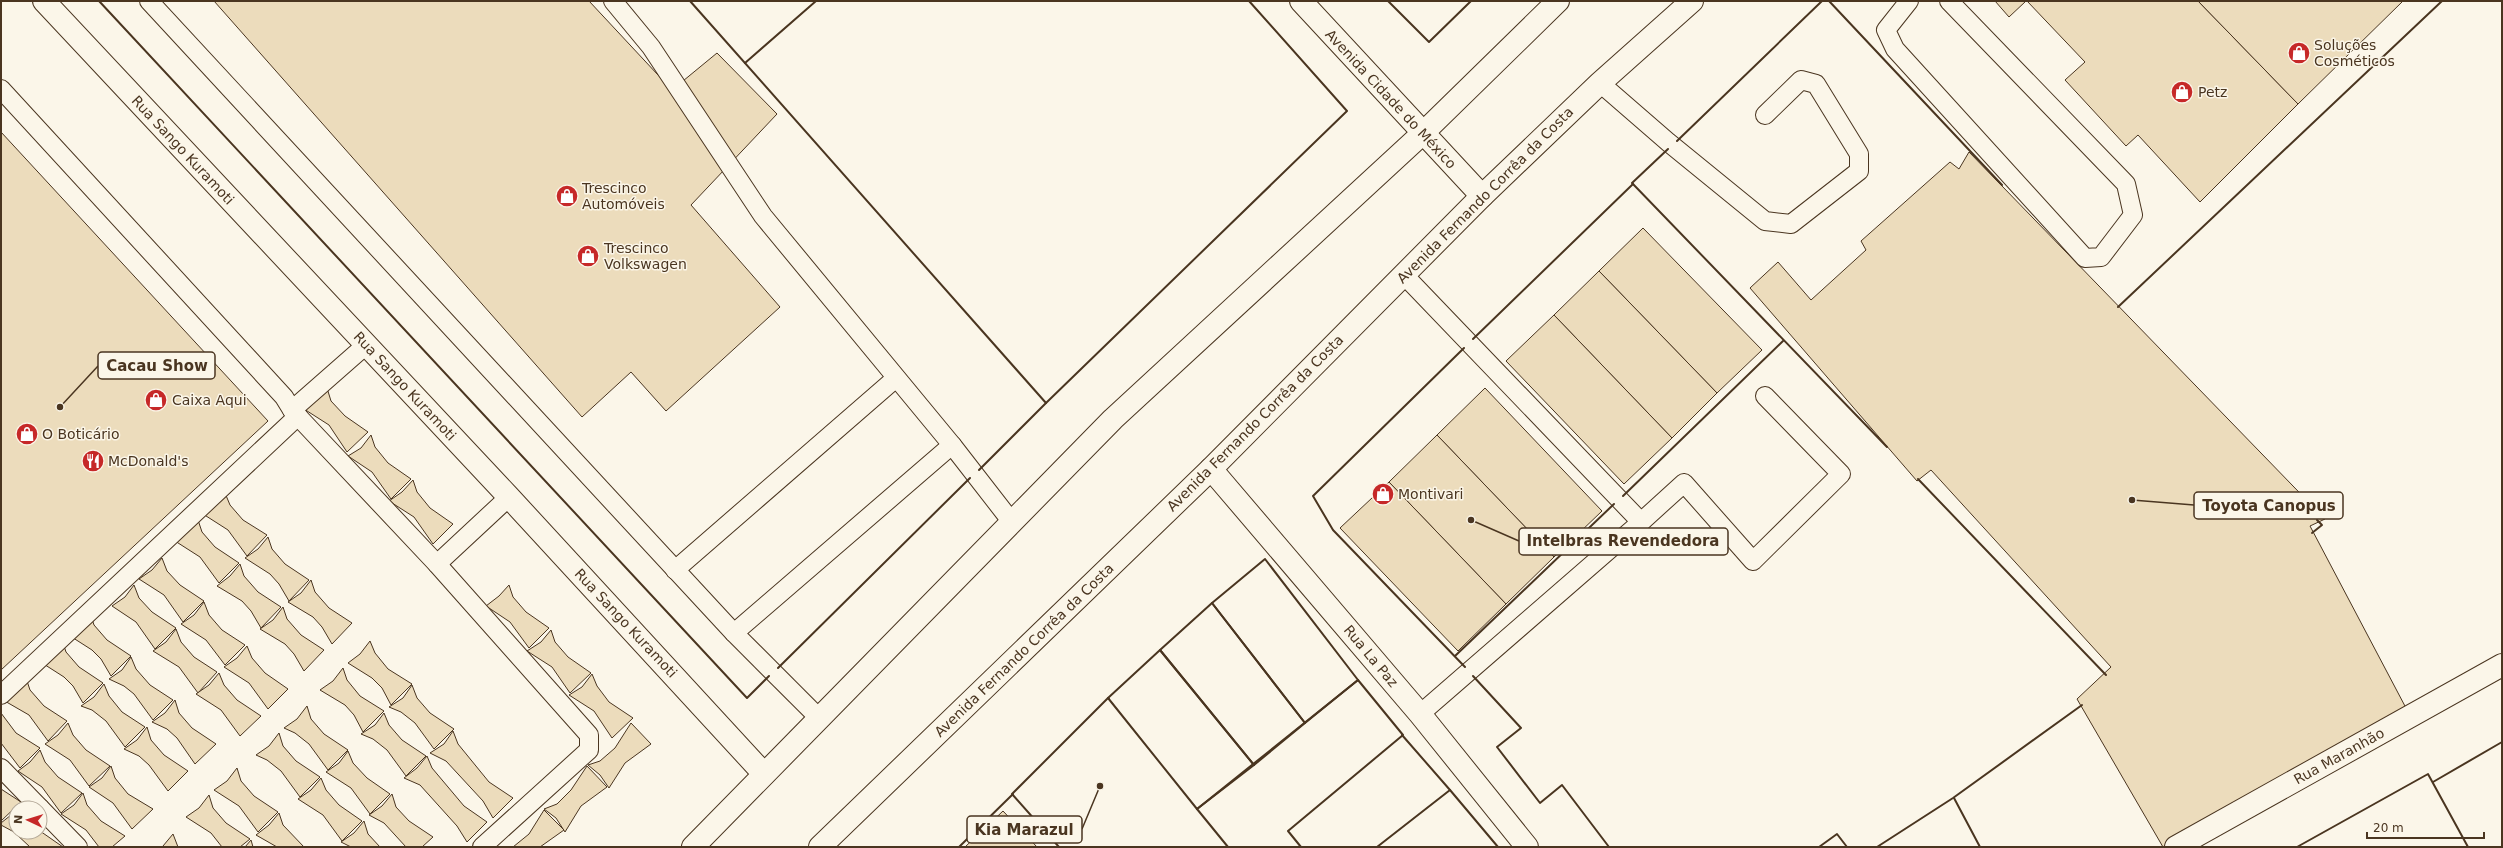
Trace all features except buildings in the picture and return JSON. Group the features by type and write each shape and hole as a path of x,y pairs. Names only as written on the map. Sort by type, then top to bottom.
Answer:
{"main road":[{"name":"Rua Sango Kuramoti","path":"44,1 509,497 764,774"},
{"name":"Avenida Cidade do México","path":"1301,1 1482,196"},
{"path":"693,847 1011,521 1113,419 1423,133 1558,1"},
{"name":"Avenida Fernando Corrêa da Costa","path":"820,847 1211,469 1482,196 1600,82 1692,1"},
{"name":"Rua La Paz","path":"1211,469 1420,714 1527,847"},
{"name":"Rua Maranhão","path":"2176,847 2502,665"}],"lane":[{"path":"149,1 675,570 734,633 819,718"},
{"path":"613,1 651,47 763,216 952,445 1011,521"},
{"path":"1909,1 1886,30 1895,49 2085,258 2101,257 2133,215 2126,184 1948,1"},
{"path":"1600,82 1668,142 1765,221 1791,224 1859,170 1859,154 1816,84 1801,80 1765,116"},
{"path":"1,89 284,397 295,413 437,564 590,735 591,742 589,750 482,847"},
{"path":"1404,275 1640,522"},
{"path":"1,695 366,345"},
{"path":"675,570 896,378"},
{"path":"1420,714 1684,483 1753,561 1841,474 1765,396"},
{"path":"734,633 952,445"},
{"path":"437,564 509,497"},
{"path":"1,768 32,800"},
{"path":"48,816 78,847"}],"wall":[{"path":"99,1 747,698 769,676"},
{"path":"690,1 1046,403 979,470"},
{"path":"745,63 816,1"},
{"path":"1046,403 1347,111 1249,1"},
{"path":"1388,1 1429,42 1471,1"},
{"path":"1677,141 1822,1"},
{"path":"1829,1 2002,185"},
{"path":"2118,307 2442,1"},
{"path":"1668,149 1632,183 1887,447"},
{"path":"1473,339 1633,184"},
{"path":"1623,496 1783,341"},
{"path":"1464,348 1313,496 1333,530 1465,667"},
{"path":"778,668 970,478"},
{"path":"1918,479 2106,675"},
{"path":"1455,656 1614,504"},
{"path":"2312,533 2322,525 2317,520"},
{"path":"1265,559 1358,680 1305,723 1212,603 1265,559"},
{"path":"1212,603 1305,723 1254,765 1160,650 1212,603"},
{"path":"1160,650 1254,765 1197,809 1108,698 1160,650"},
{"path":"1473,676 1521,728 1497,747 1540,803 1562,785 1609,847"},
{"path":"1228,847 1197,809 1358,680 1403,735 1288,831 1301,847"},
{"path":"1059,847 1012,794 1108,698 1109,699"},
{"path":"1877,847 1953,798 2082,705"},
{"path":"1377,847 1450,790 1402,735"},
{"path":"2433,782 2502,742"},
{"path":"2297,847 2428,774 2468,847"},
{"path":"1450,790 1498,847"},
{"path":"959,847 1013,794"},
{"path":"1954,798 1980,847"},
{"path":"1819,847 1837,834 1847,847"}],"place":[{"name":"Soluções Cosméticos","path":"2299,53"},
{"name":"Petz","path":"2182,92"},
{"name":"Trescinco Automóveis","path":"567,196"},
{"name":"Trescinco Volkswagen","path":"588,256"},
{"name":"Caixa Aqui","path":"156,400"},
{"name":"Cacau Show","path":"60,407"},
{"name":"O Boticário","path":"27,434"},
{"name":"McDonald's","path":"93,461"},
{"name":"Montivari","path":"1383,494"},
{"name":"Toyota Canopus","path":"2132,500"},
{"name":"Intelbras Revendedora","path":"1471,520"},
{"name":"Kia Marazul","path":"1100,786"}]}
